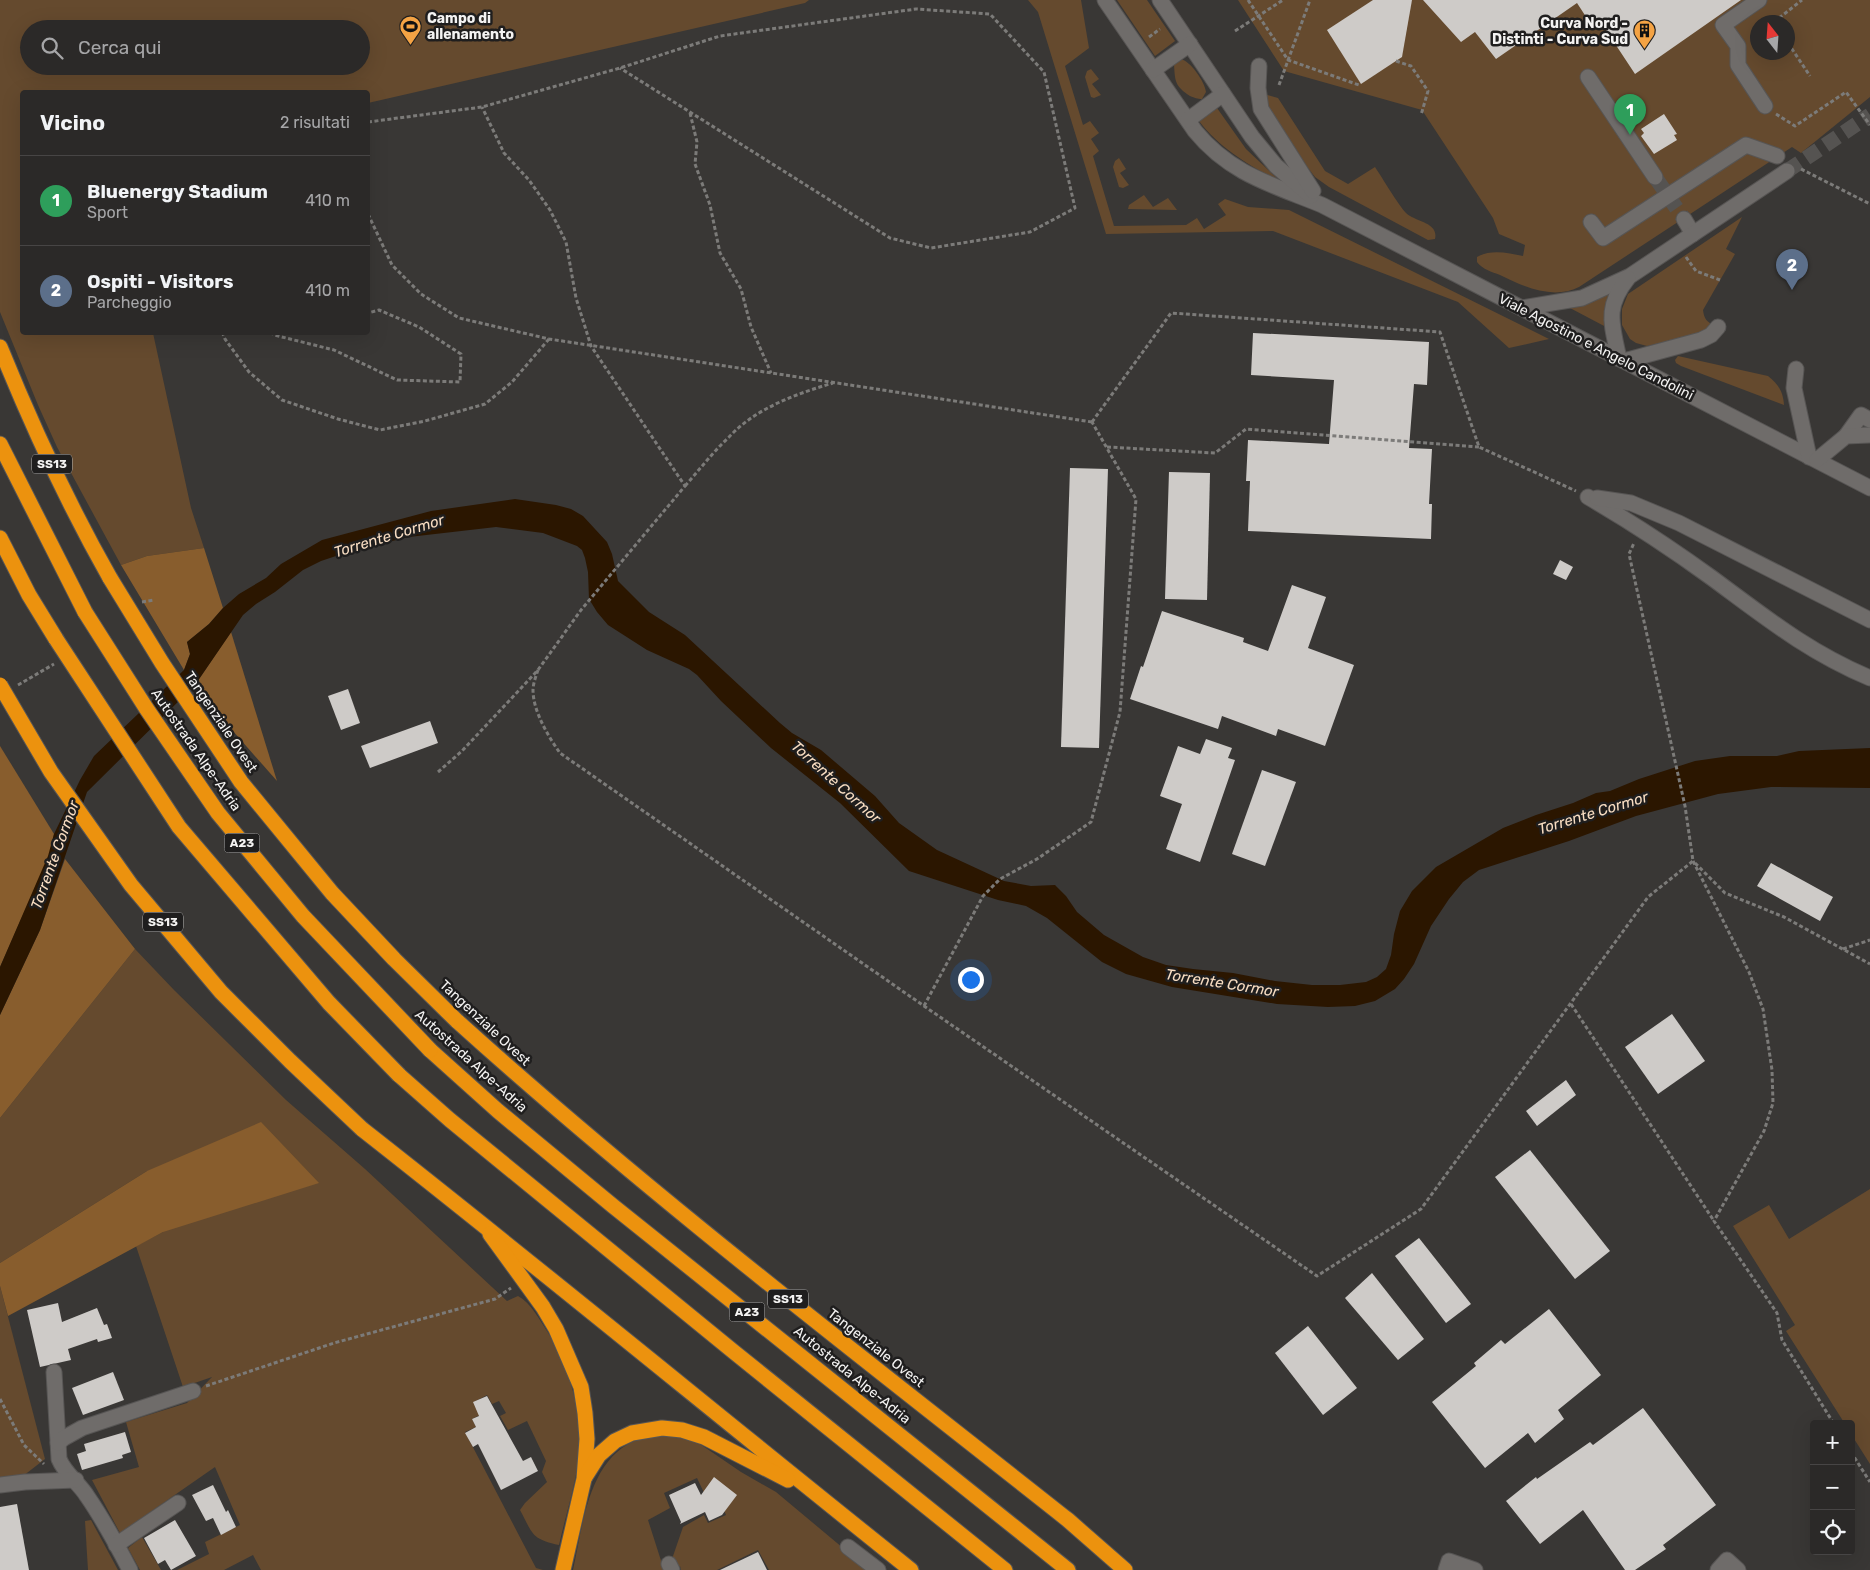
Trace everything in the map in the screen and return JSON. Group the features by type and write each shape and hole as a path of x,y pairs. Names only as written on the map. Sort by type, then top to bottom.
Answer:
{"highway":[{"name":"Tangenziale Ovest","path":"0,347 18,391 83,531 110,578 162,663 241,782 332,893 456,1021 510,1069 693,1224 1068,1520 1125,1570"},
{"name":"Autostrada Alpe-Adria","path":"0,444 85,612 146,708 218,813 303,916 430,1050 498,1110 613,1206 1068,1570"},
{"name":"A23","path":"0,538 29,595 56,639 179,827 328,1003 399,1075 450,1120 710,1334 1005,1570"},
{"name":"SS13","path":"0,685 51,772 131,884 221,992 290,1061 362,1128 482,1222 911,1570"},
{"path":"482,1222 502,1254 543,1307 556,1329 581,1387 587,1438 584,1479 563,1570"},
{"path":"584,1479 600,1455 616,1440 632,1433 662,1428 682,1430 704,1437 810,1490"}],"street":[{"name":"Viale Agostino e Angelo Candolini","path":"1105,0 1207,145 1235,167 1322,205 1870,488"},
{"name":"Viale Agostino e Angelo Candolini","path":"1160,0 1252,136 1276,166 1322,205"},
{"path":"1759,0 1723,25 1738,46 1738,65 1765,106"},
{"path":"1153,70 1190,44"},
{"path":"1259,66 1258,88 1261,109 1322,205"},
{"path":"1588,78 1655,177"},
{"path":"1188,120 1223,94"},
{"path":"1591,222 1603,238 1746,145 1777,156"},
{"path":"1522,308 1582,298 1630,276 1787,171"},
{"path":"1684,220 1693,234"},
{"path":"1630,276 1620,288 1611,310 1622,360 1701,340 1711,335 1718,327"},
{"path":"1796,369 1794,388 1813,458 1846,436 1861,415 1870,420"},
{"path":"1846,436 1870,435"},
{"path":"1588,496 1640,528 1712,578 1766,619 1810,648 1870,678"},
{"path":"1588,496 1631,503 1679,522 1870,620"},
{"path":"54,1372 58,1451 62,1467 76,1480 87,1496 130,1570"},
{"path":"58,1443 82,1428 193,1390"},
{"path":"0,1485 76,1480"},
{"path":"116,1545 178,1503"},
{"path":"848,1547 878,1570"},
{"path":"1718,1570 1727,1560 1738,1570"},
{"path":"1446,1570 1449,1561 1474,1570"}],"path":[{"path":"1248,0 1288,60 1359,85"},
{"path":"1235,31 1283,0"},
{"path":"1280,85 1310,0"},
{"path":"1781,15 1802,0"},
{"path":"370,122 482,108 620,68 720,36 916,9 990,14 1044,72 1075,208 1030,232 1012,235 931,248 890,238 620,68"},
{"path":"1144,40 1164,26"},
{"path":"1795,54 1810,76"},
{"path":"1396,61 1411,66 1428,90 1421,115"},
{"path":"1765,106 1795,126 1846,92 1870,124"},
{"path":"482,108 504,153 529,180 550,210 566,242 576,298 591,346 636,410 685,486"},
{"path":"690,112 697,142 695,164 710,205 720,253 741,289 750,327 771,373"},
{"path":"1777,156 1870,204"},
{"path":"370,218 392,265 421,294 459,318 549,339 591,346 1092,422"},
{"path":"1696,271 1720,280"},
{"path":"274,335 334,350 397,380 460,382 461,354 419,327 379,310 370,312"},
{"path":"1092,422 1171,313 1440,332 1479,447"},
{"path":"223,335 249,372 282,400 338,419 380,430 425,421 485,404 512,382 549,339"},
{"path":"438,772 462,751 538,670 581,610 730,435 752,418 777,403 834,382"},
{"path":"924,1006 983,896 1000,879 1037,859 1091,822 1120,712 1136,499 1092,422"},
{"path":"1107,447 1215,453 1246,428 1479,447 1588,496"},
{"path":"1640,528 1629,554 1685,806 1693,860 1749,972 1763,1009 1772,1070 1773,1103 1764,1130 1714,1221"},
{"path":"538,670 533,690 539,714 546,734 560,753 1317,1276 1421,1209 1648,898 1693,860"},
{"path":"1693,860 1725,894 1784,918 1870,964"},
{"path":"1843,949 1870,940"},
{"path":"1571,1004 1714,1221 1777,1312 1782,1340 1832,1420"},
{"path":"193,1390 334,1343 495,1299 523,1280"},
{"path":"0,1399 24,1445 40,1463 49,1467"},
{"path":"1855,1458 1870,1482"}],"shaded area":[{"path":"0,0 809,0 805,3 370,103 370,90 20,90 20,335 153,335 191,508 204,548 147,556 121,565 57,447 0,312"},
{"path":"1028,0 1081,0 1089,48 1065,66 1083,125 1090,121 1099,133 1091,139 1099,151 1093,156 1114,226 1186,225 1197,218 1204,229 1226,215 1218,204 1225,199 1248,207 1289,210 1549,339 1509,348 1458,302 1273,231 1106,234 1038,12"},
{"path":"1117,0 1147,0 1175,41 1155,56"},
{"path":"1238,0 1870,0 1870,97 1801,153 1792,147 1579,287 1569,291 1549,292 1519,284 1487,270 1477,262 1477,257 1488,253 1500,252 1523,256 1525,245 1499,234 1493,218 1422,110 1284,71"},
{"path":"1180,59 1192,67 1203,83 1206,92 1202,99 1190,96 1177,83 1174,64"},
{"path":"1091,69 1099,79 1092,84 1101,95 1094,98 1091,97 1085,77 1087,71"},
{"path":"1260,93 1278,98 1325,171 1348,184 1375,167 1406,213 1430,226 1435,233 1435,239 1428,240 1329,187 1315,177"},
{"path":"1217,108 1246,149 1282,183 1227,149 1199,121"},
{"path":"1119,158 1126,169 1120,173 1129,185 1123,188 1119,187 1113,167 1115,161"},
{"path":"1144,195 1153,207 1168,198 1177,210 1128,209 1129,205"},
{"path":"1742,217 1726,249 1735,254 1703,310 1706,320 1715,326 1696,335 1647,346 1630,339 1622,325 1622,309 1628,294"},
{"path":"1617,286 1606,305 1604,315 1606,327 1570,308 1580,305"},
{"path":"1678,356 1768,376 1779,388 1784,405 1681,366 1675,360"},
{"path":"204,548 223,608 209,624 187,642 190,654 184,670 121,565 147,556"},
{"path":"231,632 277,781 195,685"},
{"path":"0,746 54,834 49,856 0,967"},
{"path":"65,859 135,949 0,1118 0,1015 40,930"},
{"path":"135,949 286,1100 365,1169 507,1301 518,1296 538,1316 556,1346 569,1378 574,1394 579,1428 578,1463 559,1545 538,1538 520,1510 547,1482 542,1472 546,1461 527,1421 508,1430 500,1416 506,1413 499,1401 492,1404 487,1395 474,1402 480,1415 472,1419 476,1427 465,1432 536,1568 543,1570 261,1570 253,1555 224,1570 177,1570 209,1554 205,1542 240,1525 215,1467 120,1533 92,1480 139,1467 126,1422 187,1403 212,1377 183,1387 136,1246 163,1232 147,1171 0,1263 0,1118"},
{"path":"261,1122 319,1183 163,1232 8,1316 0,1286 0,1263 147,1171"},
{"path":"1870,1189 1870,1464 1855,1440 1855,1420 1842,1420 1786,1331 1795,1325 1733,1226 1769,1205 1789,1239"},
{"path":"0,1286 45,1459 23,1476 0,1480"},
{"path":"664,1435 682,1437 700,1444 741,1472 776,1492 843,1548 866,1570 769,1570 758,1550 717,1570 681,1570 680,1566 676,1568 672,1559 683,1527 704,1515 708,1523 726,1515 718,1497 708,1501 697,1478 664,1493 670,1508 648,1520 664,1570 573,1570 580,1533 591,1494 609,1460 623,1447 641,1438"},
{"path":"91,1520 118,1570 88,1570 85,1521"},
{"path":"142,1537 161,1570 140,1570 128,1548"}],"water":[{"name":"Torrente Cormor","path":"515,499 556,505 571,509 583,516 607,542 612,554 618,581 649,612 685,635 780,723 792,733 821,750 875,796 899,823 937,850 1004,881 1031,886 1055,885 1066,896 1077,912 1104,935 1143,957 1166,965 1312,985 1340,985 1366,982 1377,977 1386,969 1391,955 1400,911 1412,891 1436,867 1503,828 1596,793 1610,791 1639,779 1695,761 1730,756 1777,756 1799,751 1870,748 1870,788 1771,787 1718,794 1636,816 1569,841 1479,870 1463,882 1449,899 1431,926 1414,964 1404,979 1395,989 1375,1001 1355,1006 1328,1007 1277,1004 1172,987 1126,974 1102,962 1047,918 1026,906 998,900 909,871 840,803 771,748 721,701 697,675 689,669 647,650 608,625 589,599 588,572 585,558 582,550 577,546 543,533 496,527 409,537 354,550 321,561 303,570 256,604 243,615 195,685 87,792 40,930 0,1015 0,967 48,856 54,834 80,780 94,756 184,670 190,654 187,642 209,624 239,594 266,578 281,564 322,540 431,511"}],"building":[{"path":"1373,0 1412,0 1402,57 1361,84 1327,30"},
{"path":"1423,0 1741,0 1635,74 1600,21 1592,26 1577,3 1496,59 1475,32 1461,42"},
{"path":"1664,114 1677,134 1674,135 1677,140 1654,154 1641,136 1644,133 1641,129"},
{"path":"1253,333 1429,342 1427,385 1414,384 1409,448 1432,449 1429,504 1432,504 1431,539 1248,531 1250,481 1246,481 1248,440 1329,444 1334,380 1251,375"},
{"path":"1070,468 1108,469 1099,748 1061,747"},
{"path":"1169,472 1210,473 1207,600 1165,599"},
{"path":"1560,560 1573,567 1566,580 1553,574"},
{"path":"1292,585 1326,597 1308,648 1354,665 1325,746 1278,729 1276,736 1222,716 1218,729 1130,699 1162,611 1244,638 1243,642 1268,651"},
{"path":"348,689 360,723 341,730 328,696"},
{"path":"430,721 438,743 370,768 361,746"},
{"path":"1206,739 1232,748 1228,758 1235,760 1200,862 1166,849 1182,804 1160,796 1178,746 1200,754"},
{"path":"1262,770 1296,782 1265,866 1232,854"},
{"path":"1771,863 1833,897 1820,921 1757,886"},
{"path":"1672,1014 1705,1061 1658,1094 1625,1047"},
{"path":"1566,1080 1576,1095 1537,1126 1526,1111"},
{"path":"1530,1150 1610,1251 1575,1279 1495,1177"},
{"path":"1419,1238 1471,1304 1446,1323 1395,1256"},
{"path":"1372,1273 1424,1339 1398,1360 1345,1298"},
{"path":"58,1303 62,1322 97,1308 104,1325 107,1324 112,1338 98,1342 97,1339 68,1349 71,1360 40,1367 27,1310"},
{"path":"1549,1309 1601,1375 1558,1410 1564,1419 1535,1443 1528,1433 1485,1468 1432,1402 1476,1366 1474,1363 1501,1340 1505,1344"},
{"path":"1308,1326 1357,1388 1323,1415 1275,1353"},
{"path":"113,1372 124,1400 83,1415 72,1388"},
{"path":"487,1396 523,1461 531,1457 538,1471 501,1490 478,1444 473,1447 465,1433 476,1427 472,1419 479,1416 473,1402"},
{"path":"1643,1408 1716,1505 1663,1545 1666,1549 1635,1570 1625,1570 1583,1510 1540,1544 1506,1501 1536,1477 1537,1479 1590,1442 1593,1445"},
{"path":"125,1432 131,1452 122,1455 123,1458 82,1470 77,1454 86,1451 84,1444"},
{"path":"714,1477 737,1495 722,1515 709,1521 705,1512 680,1524 681,1522 669,1495 695,1483 701,1495"},
{"path":"213,1485 226,1512 228,1510 236,1527 221,1535 213,1518 206,1521 192,1495"},
{"path":"17,1504 29,1570 0,1570 0,1507"},
{"path":"175,1520 196,1556 171,1570 165,1560 158,1564 144,1538"},
{"path":"758,1552 767,1570 720,1570"}],"tunnel":[{"path":"1787,171 1870,115"},
{"path":"1655,177 1684,219"}],"place":[{"name":"Campo di allenamento","path":"411,45"},
{"name":"Curva Nord - Distinti - Curva Sud","path":"1644,50"},
{"name":"Bluenergy Stadium","path":"1630,135"},
{"name":"Ospiti - Visitors","path":"1792,290"}]}
